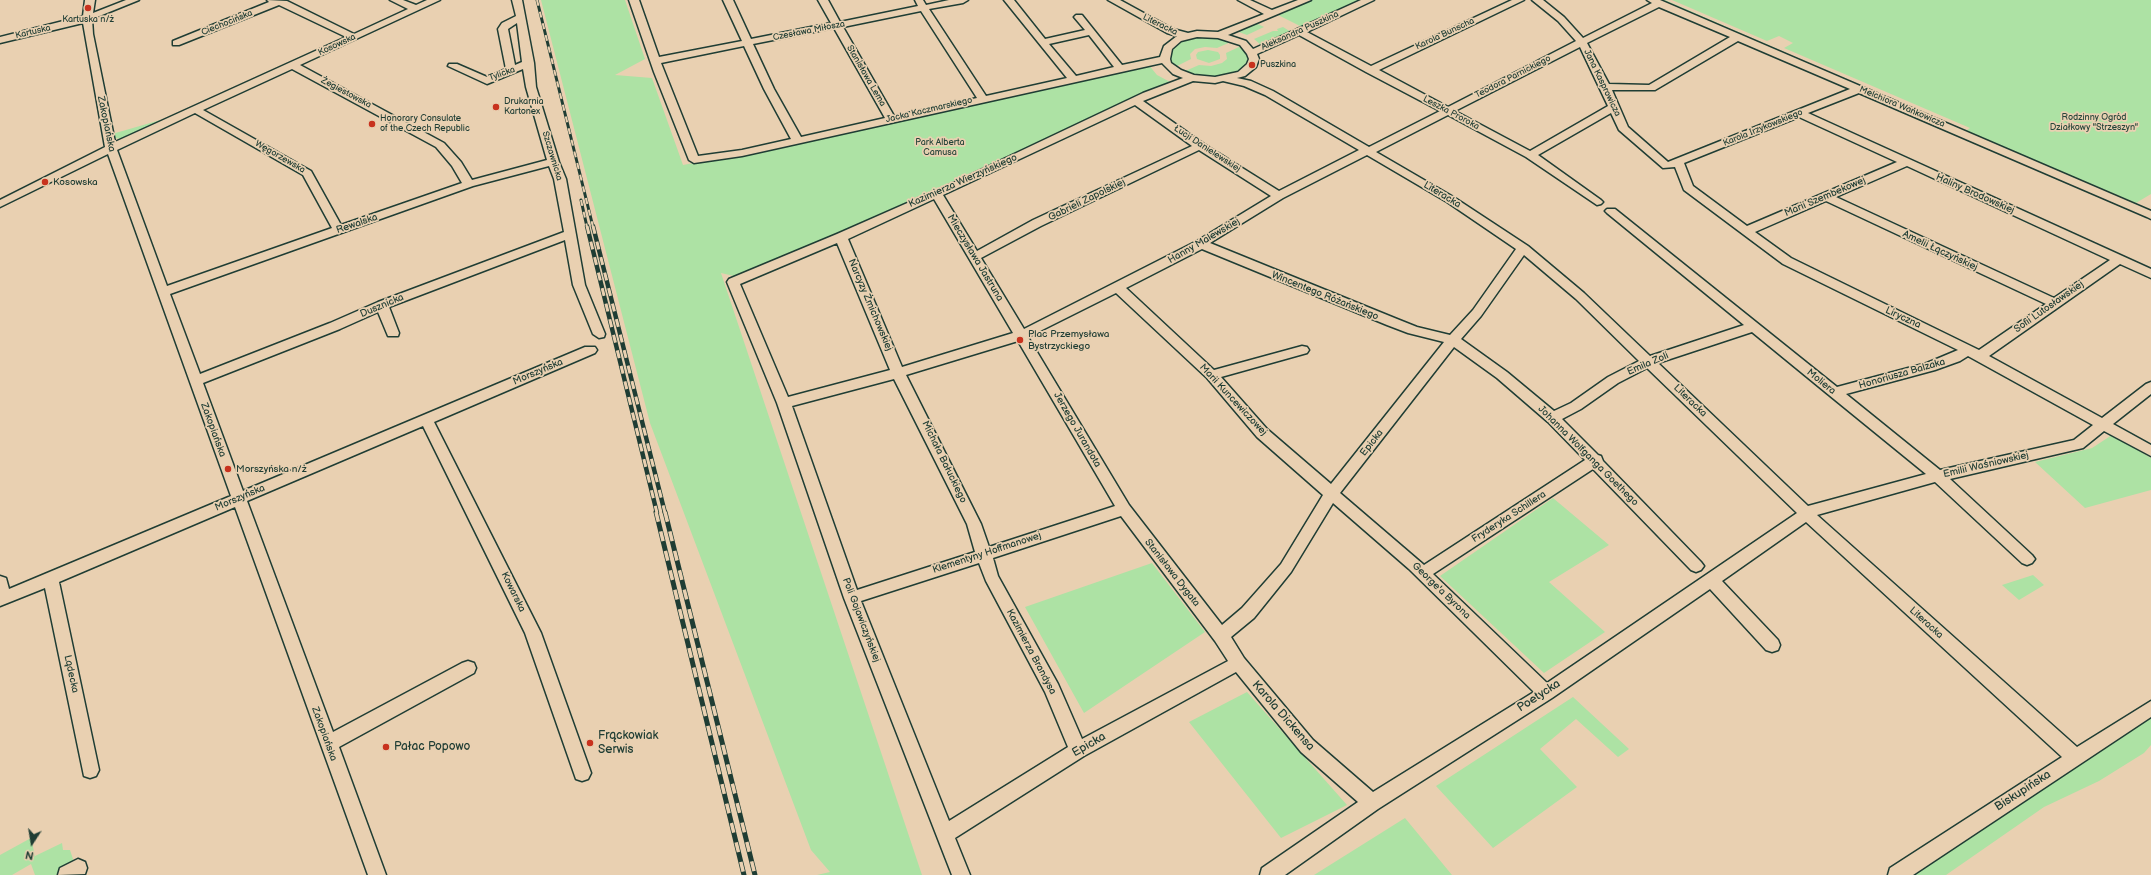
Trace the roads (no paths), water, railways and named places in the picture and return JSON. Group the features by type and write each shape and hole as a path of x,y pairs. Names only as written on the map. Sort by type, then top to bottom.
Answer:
{"street":[{"name":"Zakopiańska","path":"90,0 87,19 88,34 111,149 162,292 377,875"},
{"name":"Kartuska","path":"0,40 87,19 134,0"},
{"path":"395,0 416,9"},
{"name":"Kosowska","path":"0,204 195,109 435,0"},
{"name":"Szczawnicka","path":"517,0 529,63 531,87 553,162 560,179 579,285 599,334"},
{"path":"634,0 655,62"},
{"path":"728,0 769,89 797,140"},
{"name":"Stanisława Lema","path":"823,0 890,118"},
{"name":"Czesława Miłosza","path":"655,62 922,6 963,0"},
{"path":"1009,0 1073,79"},
{"name":"Literacka","path":"1114,0 1165,33 1172,43"},
{"path":"1130,0 1170,24 1166,28"},
{"path":"1243,0 1272,14"},
{"path":"1219,35 1306,0"},
{"name":"Aleksandra Puszkina","path":"1252,53 1370,0"},
{"name":"Karola Bunscha","path":"1370,70 1519,0"},
{"name":"Jana Kasprowicza","path":"1537,0 1561,19 1582,42 1605,87 1623,128 1672,163"},
{"name":"Ciechocińska","path":"176,43 275,1 353,37"},
{"name":"Teodora Parnickiego","path":"1367,150 1382,146 1656,2"},
{"name":"Melchiora Wańkowicza","path":"1656,2 2151,215"},
{"path":"922,6 982,98"},
{"name":"Literacka","path":"1134,12 1166,28 1187,36"},
{"path":"511,72 503,29 505,25 521,17"},
{"path":"1079,17 1120,69"},
{"name":"Leszka Proroka","path":"1299,31 1530,155 1597,202"},
{"path":"1043,42 1091,32"},
{"path":"1192,78 1173,69 1164,58 1167,48 1172,43 1187,36 1219,35 1238,40 1252,53 1254,59 1252,65 1247,70 1226,79"},
{"path":"1605,87 1651,88 1737,37"},
{"name":"Jacka Kaczmarskiego","path":"655,62 694,160 742,153 890,118 1120,69 1164,58"},
{"name":"Tylicka","path":"453,66 487,81 529,63"},
{"name":"Żegiestowska","path":"292,65 440,145 456,164 469,184"},
{"name":"Literacka","path":"1247,70 1253,80 1269,93"},
{"name":"Literacka","path":"1192,78 1226,79 1247,83 1269,93 1451,200 1524,249 1580,296 1808,516 2075,757"},
{"name":"Kazimierza Wierzyńskiego","path":"733,282 841,237 937,194 1147,95 1192,78"},
{"name":"Karola Irzykowskiego","path":"1672,163 1860,89"},
{"name":"Łucji Danielewskiej","path":"1136,101 1200,146 1279,196"},
{"path":"1530,155 1613,108"},
{"name":"Węgorzewska","path":"195,109 307,173 339,231"},
{"name":"Haliny Brodowskiej","path":"1799,113 1905,163 2151,274"},
{"name":"Gabrieli Zapolskiej","path":"974,256 1037,223 1200,146"},
{"name":"Hanny Malewskiej","path":"898,373 1001,343 1039,328 1201,244 1279,196 1367,150"},
{"name":"Rewalska","path":"162,292 469,184 509,172 553,162"},
{"name":"Liryczna","path":"1672,163 1688,188 1787,261 1980,356 2151,451"},
{"name":"Marii Szembekowej","path":"1746,231 1827,198 1905,163"},
{"name":"Mieczysława Jastruna","path":"937,194 1021,336"},
{"name":"Amelii Łączyńskiej","path":"1827,198 2054,303"},
{"name":"Moliera","path":"1611,211 1752,327 1938,476 2027,559"},
{"name":"Dusznicka","path":"196,382 335,326 382,305 569,234"},
{"name":"Narcyzy Żmichowskiej","path":"841,237 898,373"},
{"name":"Wincentego Różańskiego","path":"1201,244 1392,322 1453,340"},
{"name":"Epicka","path":"1221,636 1248,613 1286,568 1332,493 1453,340 1477,313 1516,256 1524,249"},
{"name":"Sofii Lutosławskiej","path":"1980,356 2119,259"},
{"name":"Poli Gojawiczyńskiej","path":"733,282 784,403 852,598 961,875"},
{"name":"Marii Kuncewiczowej","path":"1118,288 1212,375 1262,433 1332,493"},
{"path":"382,305 393,333"},
{"name":"Emila Zoli","path":"1552,418 1576,406 1614,380 1649,361 1752,327"},
{"name":"Jerzego Jurandota","path":"1021,336 1124,510"},
{"name":"Johanna Wolfganga Goethego","path":"1453,340 1502,376 1552,418 1596,460 1696,566"},
{"name":"Morszyńska","path":"1,600 238,498 590,350"},
{"path":"1212,375 1302,350"},
{"name":"Honoriusza Balzaka","path":"1834,392 1930,367 1955,358 1968,350"},
{"path":"784,403 898,373"},
{"name":"Michała Bałuckiego","path":"898,373 974,524 983,554"},
{"name":"Emilii Waśniowskiej","path":"1808,516 1816,508 1938,476 2078,444 2105,425 2151,387"},
{"name":"Kowarska","path":"426,419 533,633 582,773"},
{"name":"Fryderyka Schillera","path":"1423,573 1596,460"},
{"name":"George'a Byrona","path":"1332,493 1423,573 1546,693"},
{"name":"Klementyny Hoffmanowej","path":"852,598 983,554 1124,510"},
{"name":"Stanisława Dygata","path":"1124,510 1221,636"},
{"name":"Poetycka","path":"1269,875 1372,803 1546,693 1795,522 1808,516"},
{"name":"Kazimierza Brandysa","path":"983,554 991,577 1052,689 1078,750"},
{"name":"Lądecka","path":"51,579 90,770"},
{"path":"1711,580 1772,645"},
{"path":"0,582 1,600"},
{"name":"Karola Dickensa","path":"1221,636 1238,663 1307,746 1372,803"},
{"name":"Epicka","path":"945,834 1078,750 1238,663"},
{"path":"328,744 468,668"},
{"name":"Biskupińska","path":"1897,875 2151,708"}],"railway":[{"path":"537,0 593,227"},
{"path":"581,200 587,227"},
{"path":"587,226 657,513"},
{"path":"593,226 665,513"},
{"path":"656,512 744,875"},
{"path":"665,512 755,875"}],"place":[{"name":"Kartuska n/ż","path":"88,8"},
{"name":"Puszkina","path":"1252,65"},
{"name":"Drukarnia Kartonex","path":"496,107"},
{"name":"Honorary Consulate of the Czech Republic","path":"372,124"},
{"name":"Kosowska","path":"45,182"},
{"name":"Plac Przemysława Bystrzyckiego","path":"1020,340"},
{"name":"Morszyńska n/ż","path":"228,469"},
{"name":"Frąckowiak Serwis","path":"590,743"},
{"name":"Pałac Popowo","path":"386,747"}],"park label":[{"name":"Rodzinny Ogród Działkowy \"Strzeszyn\"","path":"2094,124"},
{"name":"Park Alberta Camusa","path":"940,148"}]}
